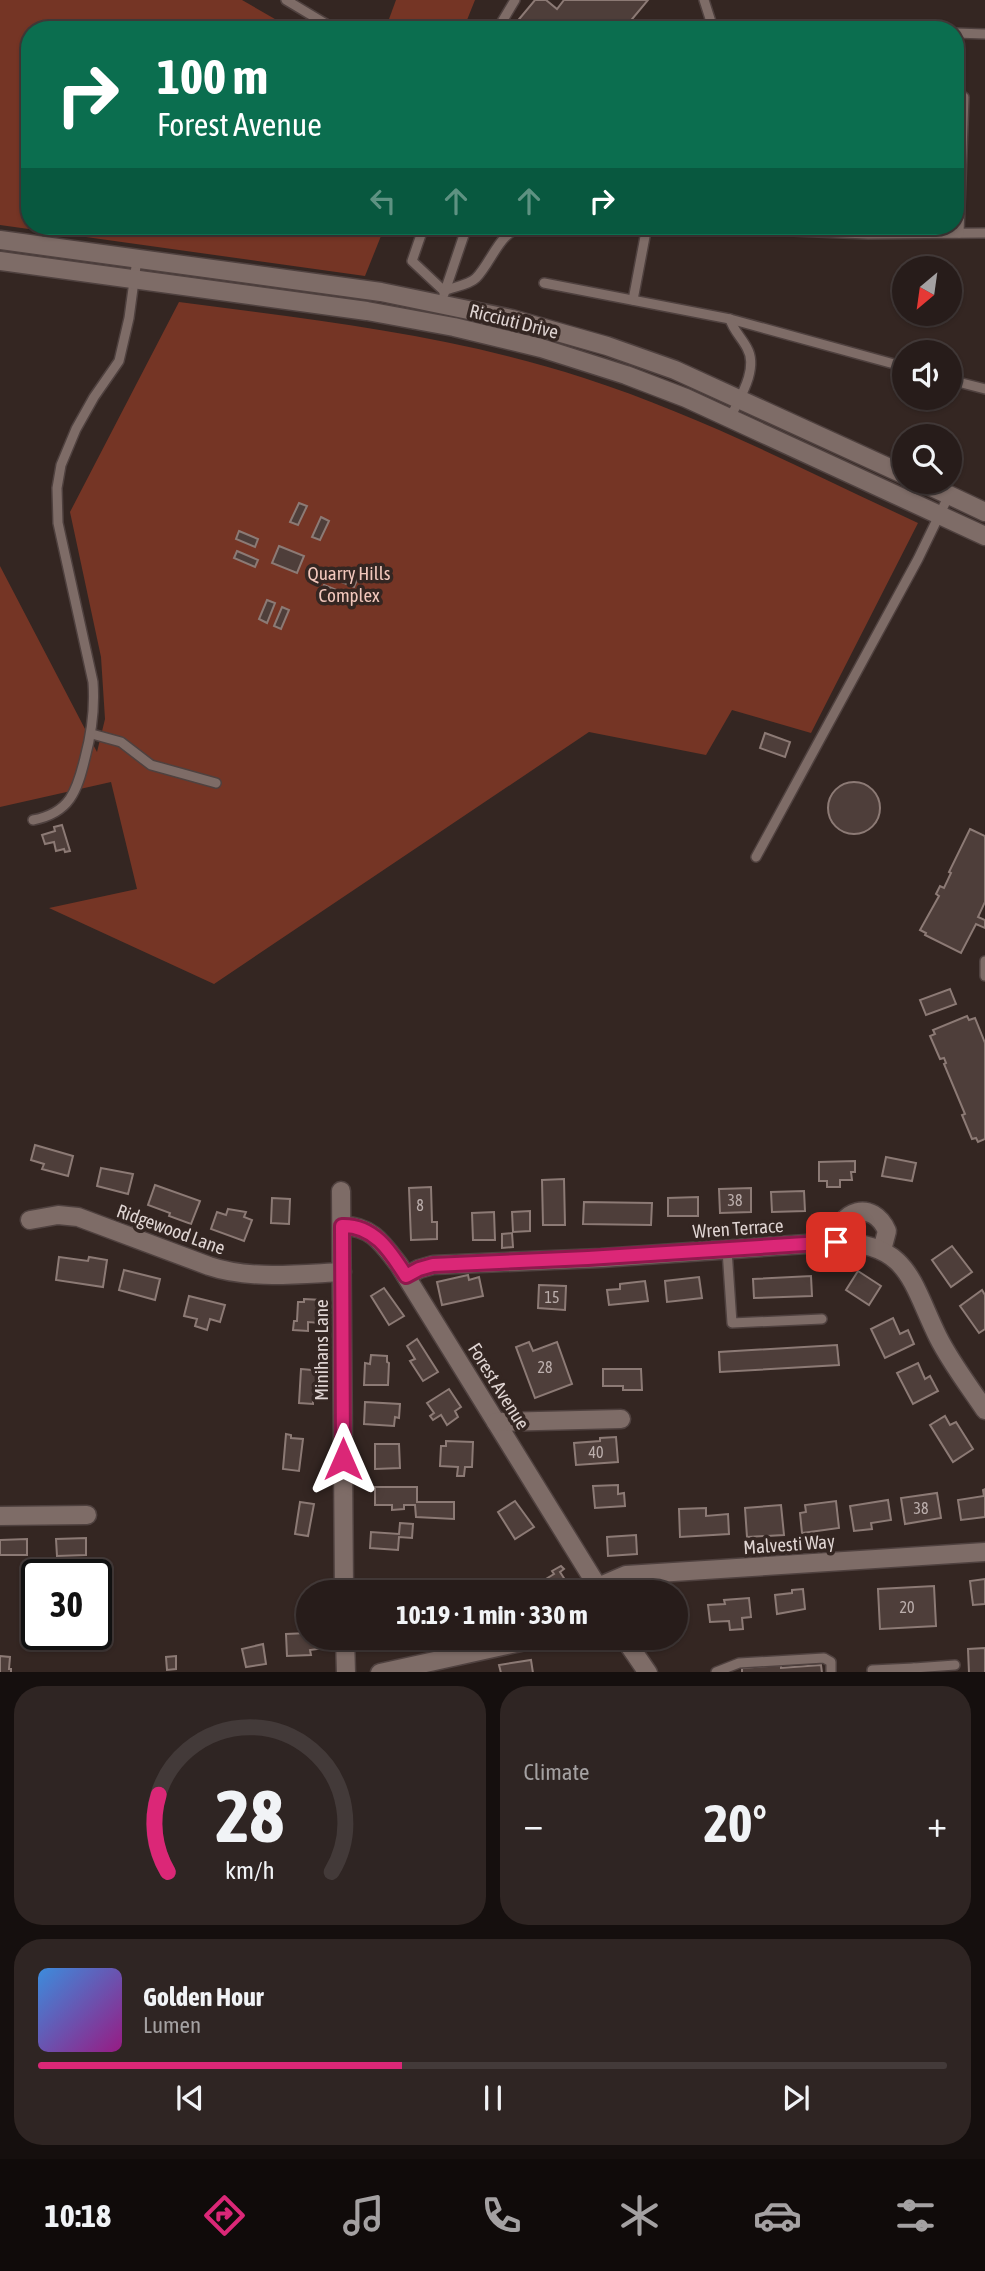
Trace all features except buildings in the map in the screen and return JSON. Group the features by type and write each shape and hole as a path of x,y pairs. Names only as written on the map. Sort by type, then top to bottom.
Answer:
{"street":[{"name":"Ricciuti Drive","path":"0,240 360,289 443,297 630,353 739,398 892,469"},
{"name":"Ricciuti Drive","path":"0,261 340,307 518,342 595,364 645,382 730,418 985,536"},
{"path":"949,495 985,512"},
{"name":"Minihans Lane","path":"341,1191 344,1580"},
{"path":"836,1242 843,1221 854,1213 866,1212 881,1220 887,1231 882,1250 899,1262 911,1279 939,1338 985,1410"},
{"name":"Ridgewood Lane","path":"30,1220 58,1215 78,1217 230,1272 342,1272"},
{"name":"Forest Avenue","path":"342,1226 359,1227 373,1234 406,1276 593,1580"},
{"name":"Wren Terrace","path":"406,1276 433,1265 836,1242 862,1244 882,1250"},
{"path":"496,1422 621,1419"},
{"path":"0,1516 87,1515"},
{"name":"Malvesti Way","path":"617,1580 626,1575 985,1552"},
{"path":"345,1650 346,1672"},
{"path":"380,1672 483,1650"},
{"path":"632,1650 648,1672"}],"lane":[{"path":"286,0 321,21"},
{"path":"503,21 515,0"},
{"path":"704,0 709,21"},
{"path":"964,33 985,34"},
{"path":"964,233 985,233"},
{"path":"421,235 411,261 443,297"},
{"path":"437,324 464,235"},
{"path":"443,297 474,280 508,235"},
{"path":"633,300 644,235"},
{"path":"33,820 54,814 71,798 78,785 92,734 95,706 93,682 58,523 57,488 61,465 76,429 119,361 129,318 137,259"},
{"path":"544,283 730,319 892,363"},
{"path":"730,319 752,360 730,418"},
{"path":"962,383 985,389"},
{"path":"756,857 922,552 949,495"},
{"path":"92,734 121,742 150,765 216,783"},
{"path":"985,961 985,976"},
{"path":"727,1250 732,1322 822,1319"},
{"path":"716,1672 739,1663 824,1658 831,1662 831,1672"},
{"path":"872,1670 914,1670 955,1665"}],"green space":[{"path":"0,0 242,0 278,21 21,21 21,228 0,225"},
{"path":"396,0 475,0 467,21 388,21"},
{"path":"72,235 381,235 365,276"},
{"name":"Quarry Hills Complex","path":"179,302 383,331 535,363 669,409 753,445 918,523 811,733 732,710 706,755 589,732 214,984 49,908 137,889 111,782 0,807 0,566 97,752 105,719 101,657 70,512"}],"route":[{"path":"343,1459 342,1226 359,1227 373,1234 406,1276 433,1265 836,1242"}]}
